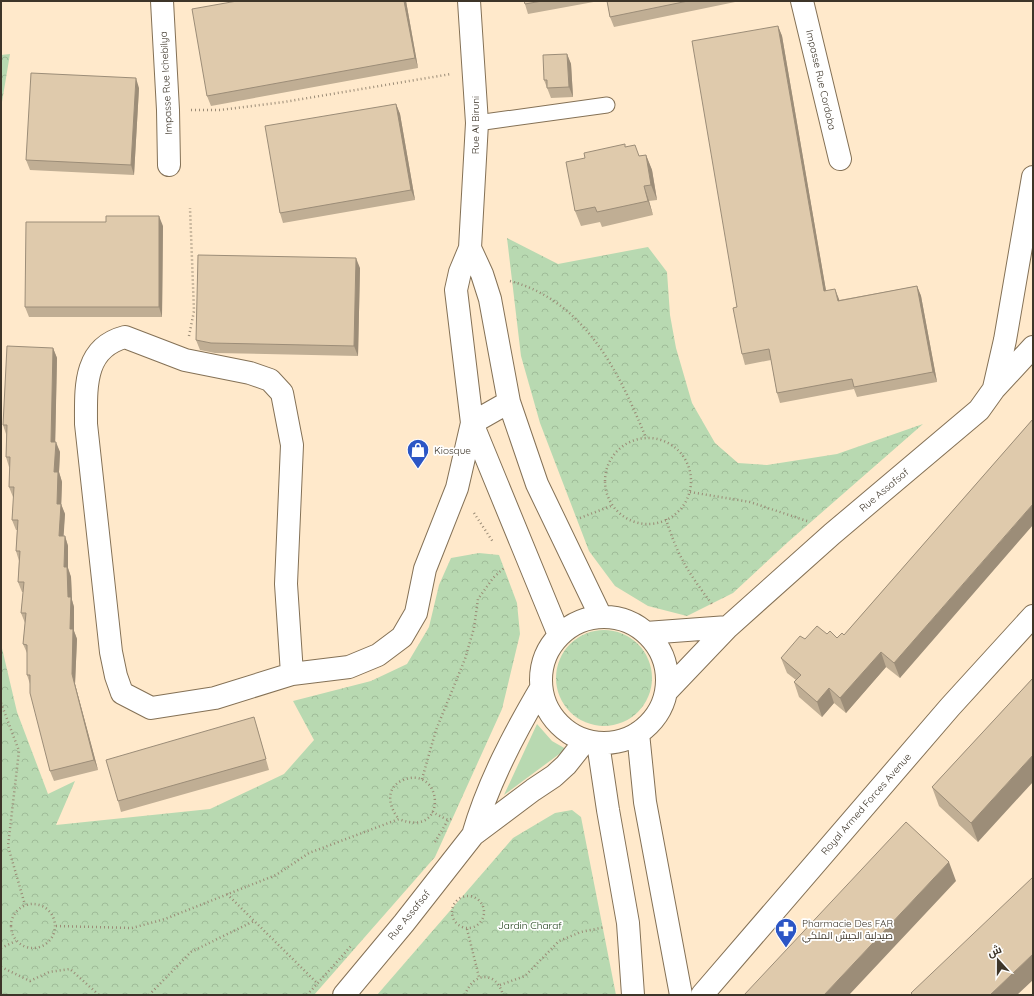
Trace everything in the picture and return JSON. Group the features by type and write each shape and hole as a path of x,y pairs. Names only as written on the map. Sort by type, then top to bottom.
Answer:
{"street":[{"name":"Impasse Rue Ichebilya","path":"162,1 168,110 169,165"},
{"name":"Rue Al Biruni","path":"469,1 477,123 470,248"},
{"name":"Impasse Rue Cordoba","path":"802,1 840,159"},
{"path":"994,389 1005,340 1033,176"},
{"path":"470,248 482,274 490,299 509,402 537,484 601,617"},
{"path":"470,248 460,272 456,290 472,423 559,635"},
{"path":"292,674 286,584 292,445 285,401 280,390 270,380 250,373 185,360 125,337 108,343 96,355 89,376 86,393 86,424 111,652 116,676 122,693 151,708 215,698 292,674 349,667 378,655 402,637 416,613 425,569 457,488 472,423 509,402"},
{"name":"Rue Assafsaf","path":"666,692 728,627 832,534 979,410 994,389 1033,347"},
{"name":"Royal Armed Forces Avenue","path":"702,995 950,707 1033,616"},
{"path":"601,617 617,618 633,624 646,633 660,650 667,671 666,692 656,716 638,733 619,742 591,742 564,729 548,711 541,688 541,674 544,659 550,646 559,635 578,622 601,617"},
{"path":"646,633 728,627"},
{"name":"Rue Assafsaf","path":"473,835 480,809 492,782 521,722 541,688"},
{"path":"638,733 645,802 681,995"},
{"path":"591,742 608,810 628,923 632,995"},
{"name":"Rue Assafsaf","path":"344,995 404,923 473,835 554,776 591,742"}],"lane":[{"path":"477,123 607,105"}],"path":[{"path":"168,110 220,110 284,102 474,70"},
{"path":"185,360 194,311 190,208"},
{"path":"482,274 527,286 562,306 592,335 615,372 636,413 646,438"},
{"path":"653,437 676,447 690,467 690,492 678,513 666,519 655,524 631,521 611,506 604,482 610,458 628,441 653,437"},
{"path":"457,488 495,545"},
{"path":"690,492 750,502 812,523 832,534"},
{"path":"558,526 611,506"},
{"path":"666,519 672,539 685,566 728,627"},
{"path":"422,779 436,730 467,651 474,628 478,598 493,578 508,564 527,558"},
{"path":"1,703 19,751 8,846 25,905"},
{"path":"410,778 422,779 430,786 435,796 435,807 432,812 429,817 420,822 409,824 399,819 392,811 389,800 392,789 400,781 410,778"},
{"path":"432,812 448,820 433,846"},
{"path":"56,926 132,928 165,919 276,875 309,853 399,819"},
{"path":"227,894 318,984"},
{"path":"470,895 479,899 485,908 484,918 477,926 467,929 457,925 452,916 453,906 459,898 470,895"},
{"path":"36,904 46,908 53,916 56,926 50,940 46,944 36,948 25,947 16,941 12,932 12,921 16,911 25,905 36,904"},
{"path":"149,995 191,952 254,921"},
{"path":"500,985 525,976 559,941 581,932 628,923"},
{"path":"467,929 479,977"},
{"path":"1,948 16,941"},
{"path":"307,995 352,944"},
{"path":"1,967 30,981 49,972 70,969 99,995"},
{"path":"465,995 469,984 479,977 491,977 500,985 503,995"}],"green space":[{"path":"10,54 1,108 1,55"},
{"path":"507,238 558,264 648,247 667,272 670,315 676,348 692,403 715,443 738,463 767,465 837,454 923,424 788,542 733,593 687,616 648,606 615,586 589,551 540,423 521,356"},
{"path":"479,553 499,555 517,603 520,634 502,709 435,857 314,995 1,995 1,644 17,712 48,794 75,781 56,825 210,809 284,774 314,740 293,701 371,681 407,664 429,627 439,585 451,558"},
{"path":"604,630 622,634 638,644 648,660 652,678 648,696 638,712 622,722 604,726 586,722 570,712 560,696 556,678 560,660 570,644 586,634"},
{"path":"537,724 552,741 566,749 504,795"},
{"name":"Jardin Charaf","path":"572,810 581,817 616,995 377,995 513,838 555,813"}],"building":[{"path":"237,1 404,1 415,58 207,96 192,9"},
{"path":"524,1 542,1 525,4"},
{"path":"607,1 688,1 610,17"},
{"path":"778,26 824,291 835,289 838,301 917,286 933,372 854,387 852,379 777,393 769,349 742,354 733,308 737,307 692,41"},
{"path":"567,54 569,87 547,88 547,80 544,80 543,55"},
{"path":"31,73 136,78 131,165 26,160"},
{"path":"396,104 411,190 280,213 265,126"},
{"path":"625,144 625,147 635,145 639,156 646,155 651,185 644,186 648,201 597,212 595,207 575,211 566,162 585,158 584,153"},
{"path":"106,216 159,216 159,307 25,307 26,222 106,222"},
{"path":"198,255 356,258 354,346 211,343 196,340"},
{"path":"7,346 53,348 51,442 56,442 54,472 58,472 57,504 61,504 59,536 65,536 64,567 67,567 68,597 71,597 70,629 73,629 72,674 94,760 50,771 30,693 30,675 27,675 27,645 23,644 26,613 21,613 24,582 18,582 20,551 16,551 18,520 12,520 14,487 9,487 10,457 6,457 7,425 3,425"},
{"path":"1033,419 1033,504 894,663 881,652 840,698 829,688 817,702 794,682 801,675 781,658 800,636 805,639 817,626 827,634 830,631 837,638 842,633 844,635"},
{"path":"1033,678 1033,755 971,823 932,787"},
{"path":"254,717 266,759 118,801 106,760"},
{"path":"906,822 949,862 824,995 744,995"},
{"path":"1033,877 1033,954 990,995 913,995 911,993"}],"place":[{"name":"Kiosque","path":"418,470"},
{"name":"Pharmacie Des FAR صيدلية الجيش الملكي","path":"786,948"}]}
